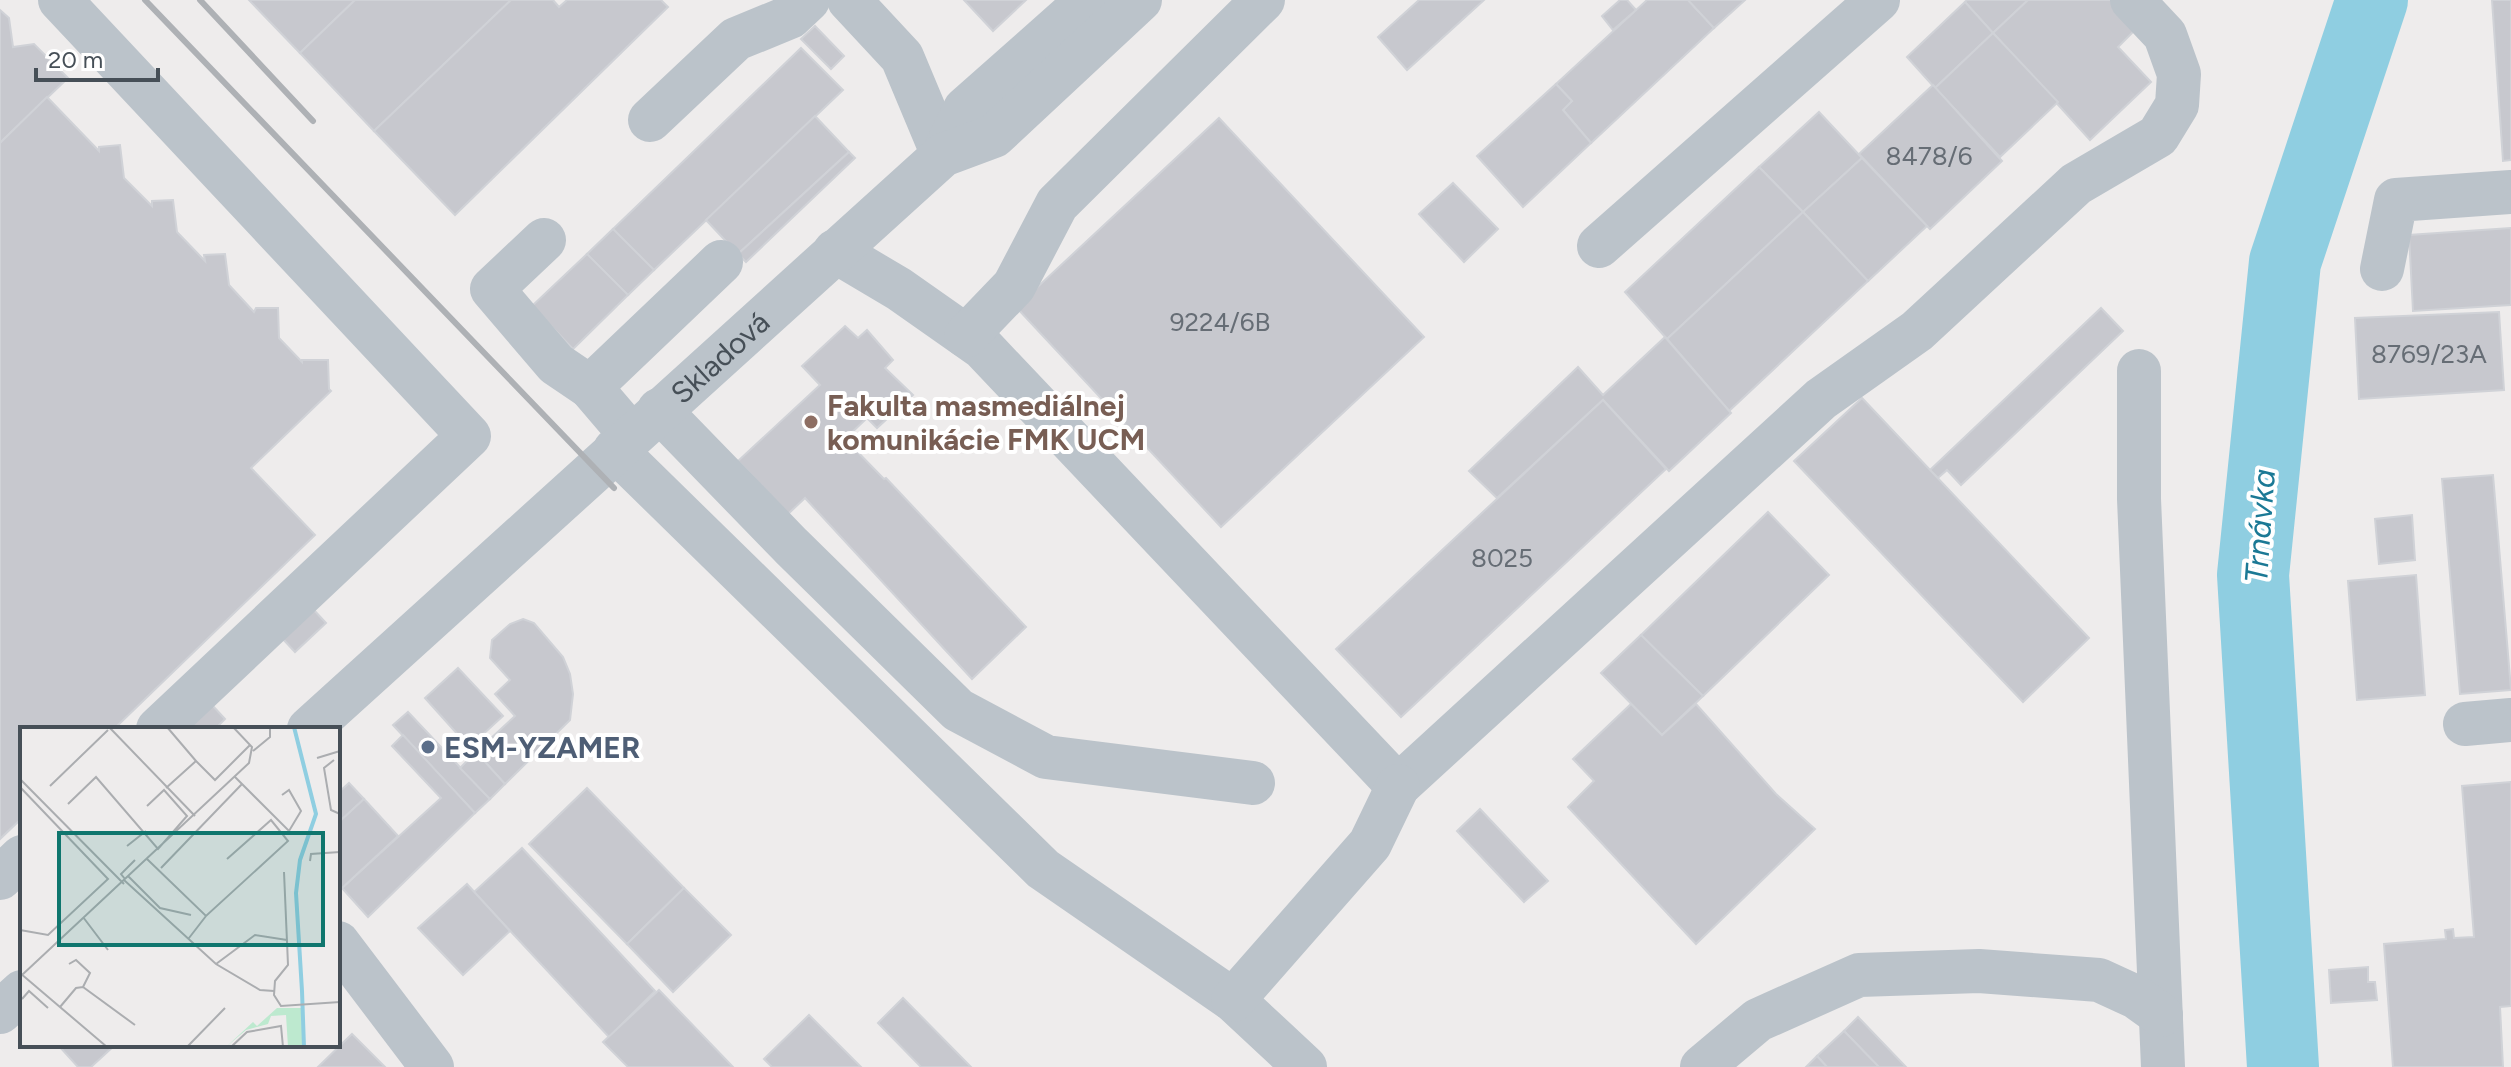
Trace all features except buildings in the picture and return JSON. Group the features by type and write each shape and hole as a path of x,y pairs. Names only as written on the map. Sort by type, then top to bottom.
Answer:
{"street":[{"path":"60,0 469,436 160,727"},
{"path":"650,120 736,39 790,17 808,0"},
{"path":"849,0 902,57 943,155"},
{"path":"943,155 965,109 1088,0"},
{"name":"Skladová","path":"311,727 943,155 994,136 1140,0"},
{"path":"966,336 1014,286 1057,204 1263,0"},
{"path":"1599,246 1878,0"},
{"path":"1233,1000 1370,844 1398,786 1821,399 1917,331 2076,184 2158,136 2177,105 2179,74 2165,35 2132,0"},
{"path":"2382,269 2396,200 2511,192"},
{"path":"544,240 492,289 556,364 590,387 635,432 1043,869 1233,1000 1305,1067"},
{"path":"835,251 899,289 983,348 1398,786"},
{"path":"590,387 721,262"},
{"path":"2139,371 2139,499 2163,1067"},
{"path":"635,432 791,546 958,710 1046,757 1253,783"},
{"path":"2465,724 2511,720"},
{"path":"0,878 20,859"},
{"path":"340,946 432,1067"},
{"path":"1702,1067 1758,1020 1859,975 1979,971 2099,980 2136,997 2161,1015"},
{"path":"0,1012 20,994"}],"waterway":[{"name":"Trnávka","path":"2283,1067 2253,575 2285,262 2372,0"}],"railway":[{"path":"145,0 614,488"},
{"path":"200,0 313,121"}],"place":[{"name":"Fakulta masmediálnej komunikácie FMK UCM","path":"811,422"},
{"name":"ESM-YZAMER","path":"428,747"}]}
